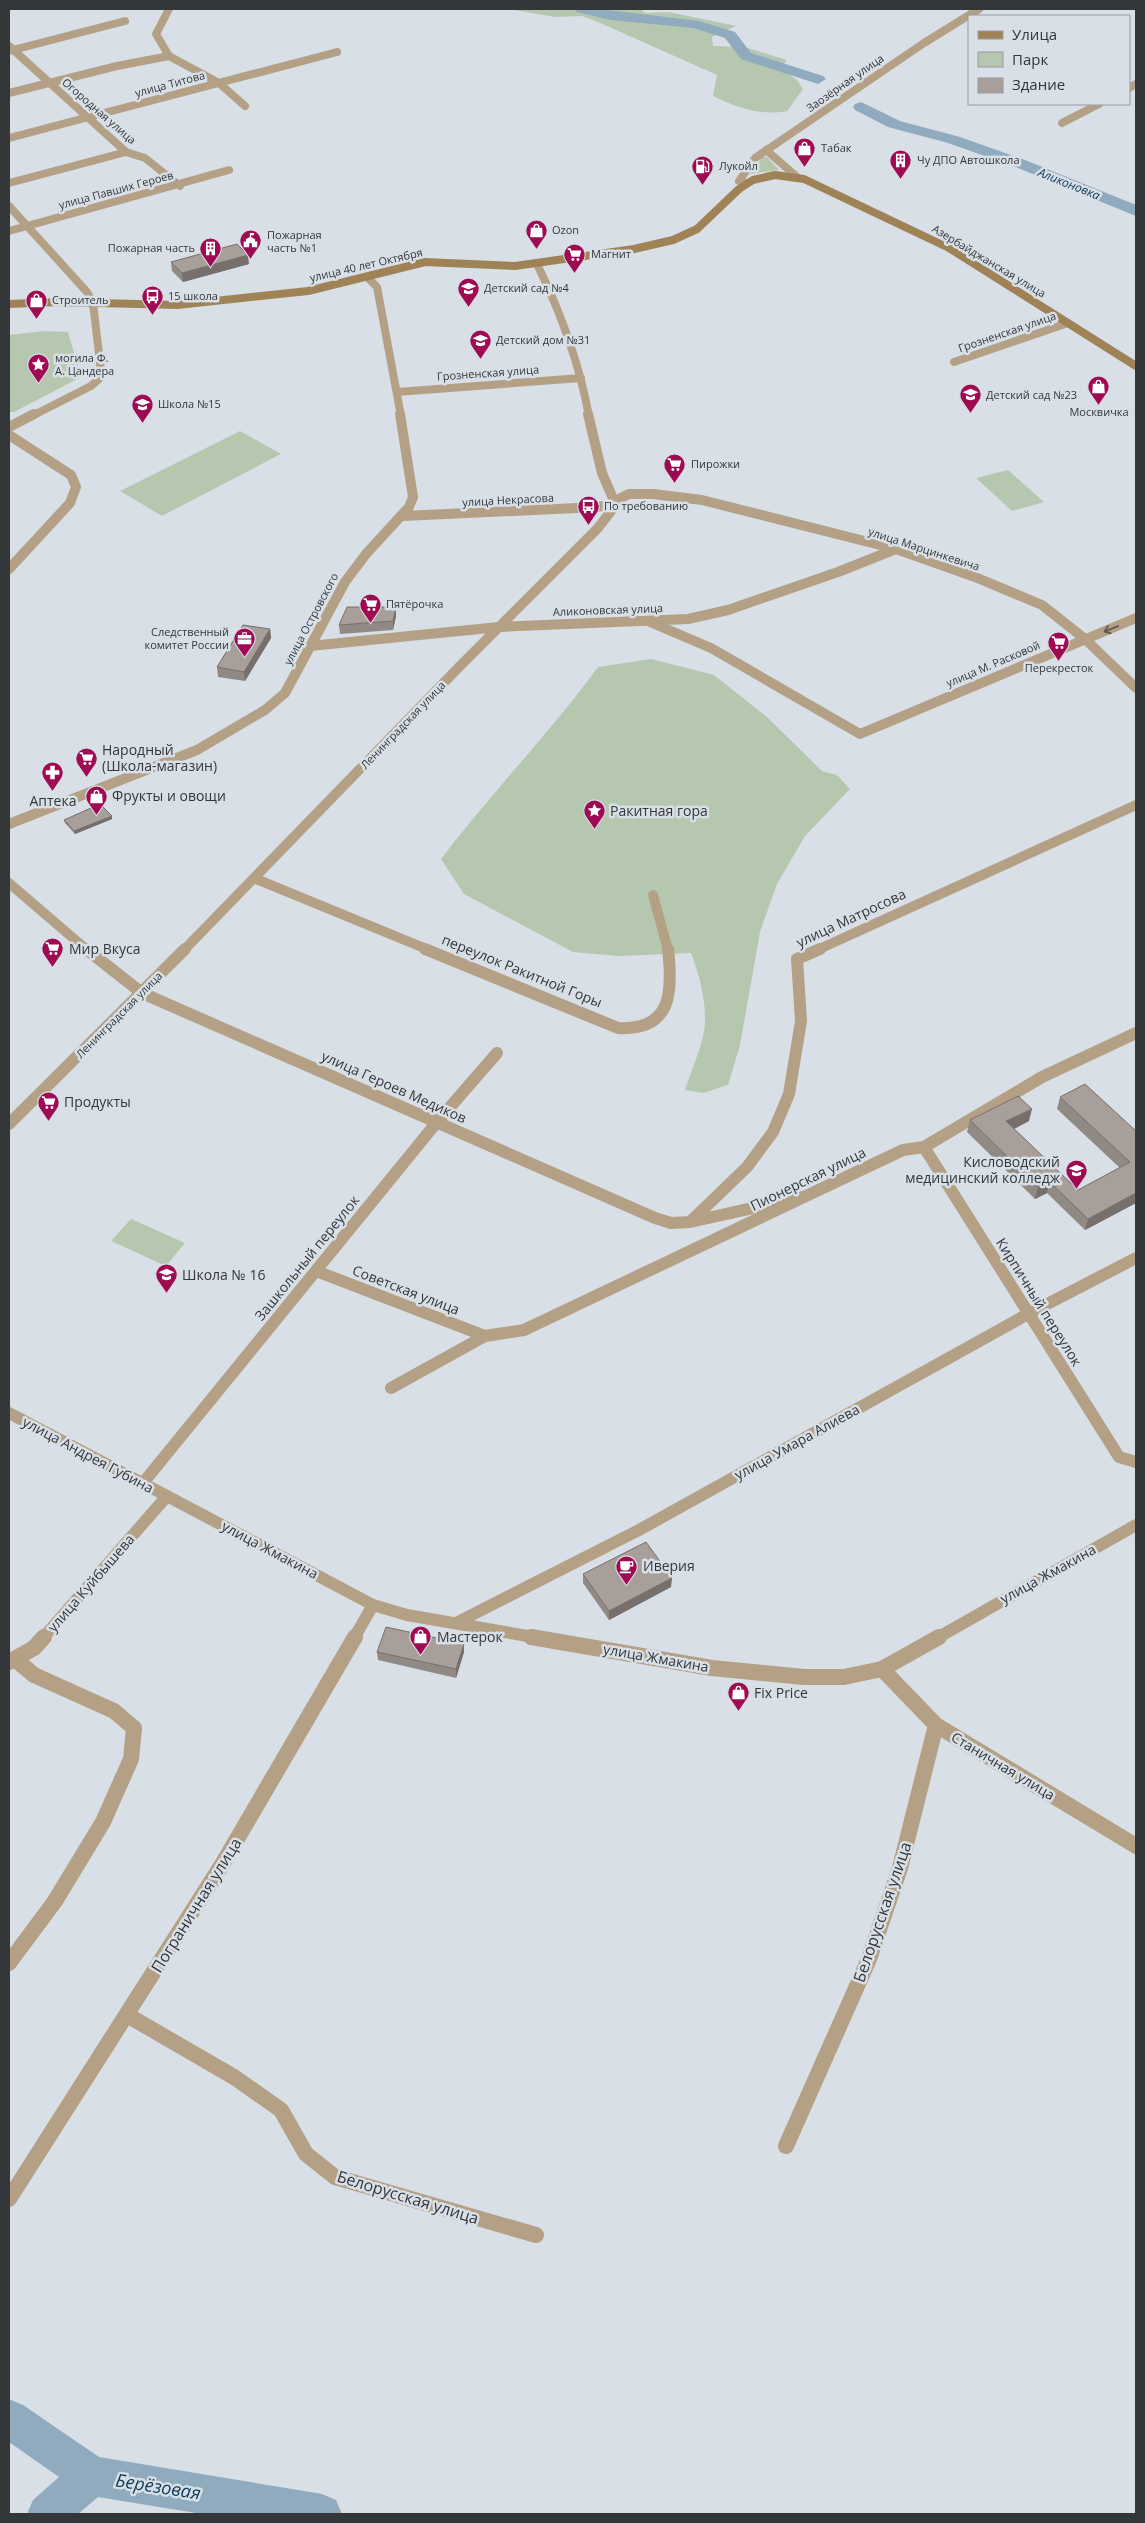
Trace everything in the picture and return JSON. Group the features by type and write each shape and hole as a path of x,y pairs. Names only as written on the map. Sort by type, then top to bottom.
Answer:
{"main road":[{"name":"улица 40 лет Октября","path":"9,304 93,303 158,305 233,300 295,293 368,278 425,262 497,266 537,264 634,249 679,238 710,218 746,184 763,176 796,176"},
{"name":"Азербайджанская улица","path":"796,176 927,236 1136,366"}],"street":[{"path":"169,9 156,34 169,56 219,83 245,106"},
{"name":"Заозёрная улица","path":"746,184 739,181 755,158 924,43 968,16"},
{"path":"10,49 125,21"},
{"name":"Огородная улица","path":"10,49 89,117 126,152 145,158 180,186"},
{"name":"улица Титова","path":"9,138 338,52"},
{"path":"9,93 169,56"},
{"path":"1062,123 1097,105"},
{"path":"766,150 796,176"},
{"path":"9,183 126,152"},
{"name":"улица Павших Героев","path":"9,231 180,186 229,170"},
{"path":"9,206 87,292 93,303 101,360 99,379 75,396 9,427"},
{"path":"537,264 570,343 581,378 595,452 606,487 615,503"},
{"name":"улица Островского","path":"9,824 197,750 243,724 284,693 345,582 366,554 403,516 413,497 376,287 368,278"},
{"name":"Грозненская улица","path":"954,362 1068,322"},
{"name":"Грозненская улица","path":"396,392 581,378"},
{"path":"9,435 71,475 76,487 70,503 9,569"},
{"name":"улица Марцинкевича","path":"615,503 629,494 702,500 896,549 975,577 1035,602 1085,639 1136,688"},
{"name":"улица Некрасова","path":"403,516 598,507 615,503"},
{"name":"Ленинградская улица","path":"9,1124 142,993 598,528 615,503"},
{"name":"Аликоновская улица","path":"310,646 500,627 688,619 728,610 857,566 896,549"},
{"name":"улица М. Расковой","path":"647,621 711,648 860,734 1136,618"},
{"name":"улица Матросова","path":"690,1222 747,1167 773,1132 789,1094 801,1021 797,959 1136,805"},
{"name":"переулок Ракитной Горы","path":"254,878 618,1028 634,1030 649,1027 658,1020 664,1011 667,997 669,954 653,895"},
{"name":"улица Героев Медиков","path":"9,883 142,993 655,1218 671,1223 690,1222 802,1197"},
{"name":"Пионерская улица","path":"485,1336 524,1330 650,1272 802,1197 903,1150 924,1147 1042,1077 1136,1033"},
{"name":"Зашкольный переулок","path":"143,1483 437,1122 497,1053"},
{"name":"Кирпичный переулок","path":"924,1147 1119,1457 1136,1462"},
{"name":"улица Умара Алиева","path":"456,1623 639,1530 1028,1314 1136,1258"},
{"name":"Советская улица","path":"316,1272 485,1336"},
{"path":"391,1388 485,1336"},
{"name":"улица Андрея Губина","path":"9,1413 167,1496"},
{"name":"улица Жмакина","path":"167,1496 373,1605 407,1615 712,1668 804,1677 844,1678 882,1669 1136,1525"},
{"name":"улица Куйбышева","path":"13,1661 34,1648 167,1496"},
{"name":"Пограничная улица","path":"9,2199 128,2015 223,1863 373,1605"},
{"path":"9,1963 55,1901 103,1822 131,1759 134,1728 114,1711 34,1676 13,1661"},
{"name":"Станичная улица","path":"882,1669 936,1725 1136,1846"},
{"name":"Белорусская улица","path":"786,2146 869,1959 900,1868 936,1725"},
{"name":"Белорусская улица","path":"128,2015 234,2076 281,2110 306,2154 335,2177 536,2235"}],"green space":[{"path":"509,9 641,9 645,13 669,12 736,26 712,37 713,46 744,47 787,60 781,68 798,81 803,89 787,111 758,112 749,110 713,96 717,75 598,22 582,16 555,17"},
{"path":"762,157 767,157 779,170 750,174"},
{"path":"45,331 68,332 81,377 14,412 9,412 9,335"},
{"path":"240,431 281,454 162,516 120,491"},
{"path":"1008,470 1044,502 1012,511 976,478"},
{"path":"651,659 714,675 768,718 822,771 837,775 850,789 805,836 777,884 760,932 740,1045 728,1085 703,1093 685,1090 700,1046 705,1022 702,992 691,953 618,956 573,952 464,894 441,859 560,716 598,667"},
{"path":"131,1219 185,1243 166,1266 111,1241"}],"building":[{"path":"237,244 248,255 182,273 171,262"},
{"path":"347,607 396,607 393,621 339,625"},
{"name":"Следственный комитет России","path":"243,625 270,629 244,672 217,667"},
{"name":"Фрукты и овощи","path":"100,804 112,816 74,831 64,820"},
{"path":"1085,1084 1136,1131 1136,1193 1088,1219 1049,1181 1038,1187 970,1120 1018,1096 1032,1109 1006,1121 1078,1190 1130,1162 1060,1097"},
{"name":"Иверия","path":"646,1542 672,1578 609,1611 583,1574"},
{"name":"Мастерок","path":"386,1627 464,1644 456,1669 377,1652"}],"waterway":[{"name":"Аликоновка","path":"582,9 611,16 694,24 730,35 746,56 818,79"},
{"name":"Аликоновка","path":"861,107 894,124 954,140 1019,163 1136,211"},
{"name":"Берёзовая","path":"9,2419 92,2476"},
{"path":"47,2514 92,2476"},
{"name":"Берёзовая","path":"92,2476 322,2514"}],"place":[{"name":"Табак","path":"805,167"},
{"name":"Чу ДПО Автошкола","path":"901,179"},
{"name":"Лукойл","path":"703,185"},
{"name":"Ozon","path":"536,249"},
{"name":"Пожарная часть №1","path":"251,260"},
{"name":"Пожарная часть","path":"211,267"},
{"name":"Магнит","path":"575,273"},
{"name":"Детский сад №4","path":"468,307"},
{"name":"15 школа","path":"152,315"},
{"name":"Строитель","path":"36,319"},
{"name":"Детский дом №31","path":"480,359"},
{"name":"могила Ф. А. Цандера","path":"39,383"},
{"name":"Москвичка","path":"1099,405"},
{"name":"Детский сад №23","path":"970,414"},
{"name":"Школа №15","path":"142,423"},
{"name":"Пирожки","path":"675,483"},
{"name":"По требованию","path":"588,525"},
{"name":"Пятёрочка","path":"370,623"},
{"name":"Следственный комитет России","path":"245,657"},
{"name":"Перекресток","path":"1059,661"},
{"name":"Народный (Школа-магазин)","path":"86,777"},
{"name":"Аптека","path":"53,792"},
{"name":"Фрукты и овощи","path":"96,815"},
{"name":"Ракитная гора","path":"594,830"},
{"name":"Мир Вкуса","path":"53,968"},
{"name":"Продукты","path":"48,1121"},
{"name":"Кисловодский медицинский колледж","path":"1076,1189"},
{"name":"Школа № 16","path":"166,1294"},
{"name":"Иверия","path":"627,1585"},
{"name":"Мастерок","path":"421,1656"},
{"name":"Fix Price","path":"738,1712"}]}
